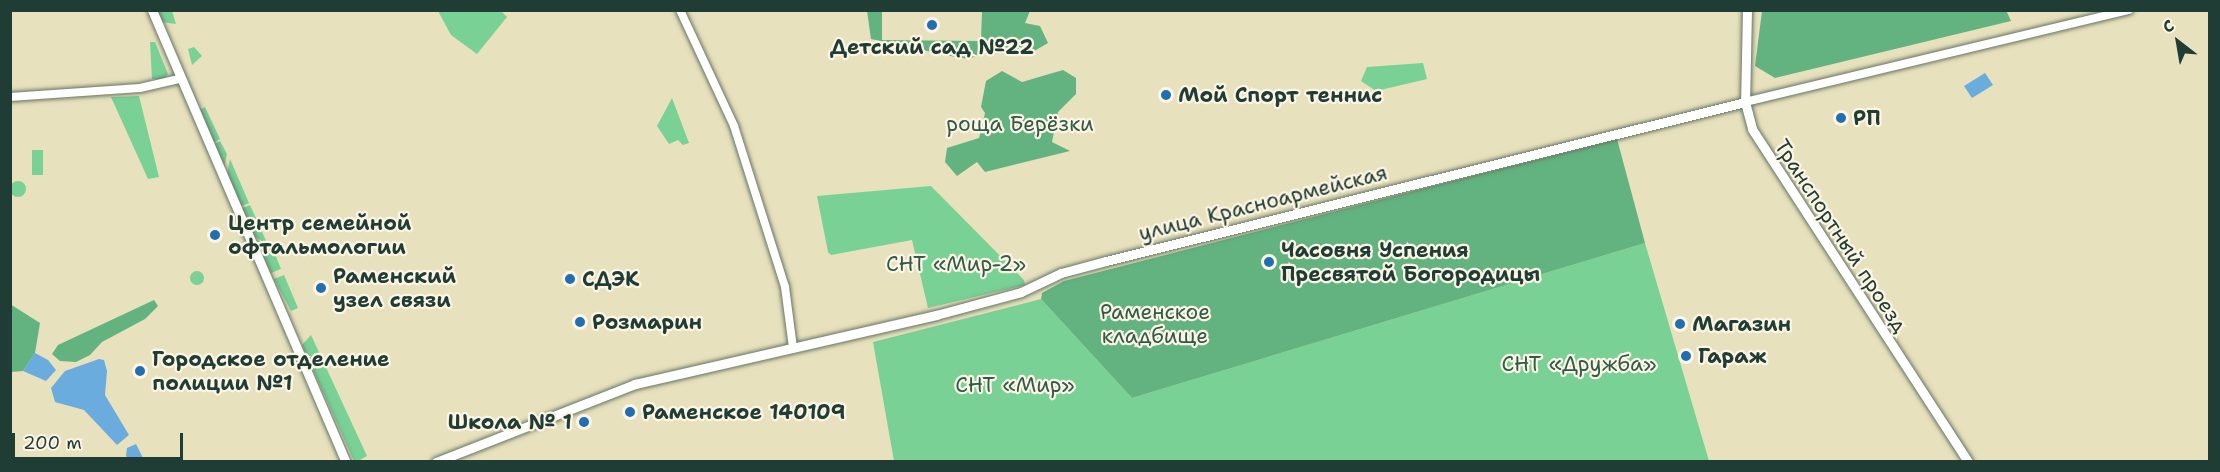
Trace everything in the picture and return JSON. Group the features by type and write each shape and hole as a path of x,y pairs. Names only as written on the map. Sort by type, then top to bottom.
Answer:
{"main road":[{"path":"152,10 179,79 346,462"},
{"name":"Транспортный проезд","path":"1747,10 1745,102 1748,121 1764,153 1968,462"},
{"name":"улица Красноармейская","path":"436,462 626,387 1011,294 1061,273 1106,261 1745,102"}],"street":[{"path":"680,10 739,141 785,287 793,348"},
{"path":"1745,102 2129,10"},
{"path":"10,97 140,88 179,79"}],"green space":[{"path":"2006,10 2011,21 1775,78 1755,66 1762,11"},
{"path":"157,11 172,11 176,24 161,22"},
{"path":"438,11 501,11 507,17 477,54 451,35"},
{"name":"роща Берёзки","path":"867,11 882,11 882,40 981,41 982,11 1030,11 1025,23 1040,26 1048,43 1029,54 980,53 970,59 956,57 871,39"},
{"path":"150,42 155,42 168,74 164,80 152,79"},
{"path":"194,47 202,56 192,65 188,49"},
{"path":"1423,63 1427,79 1376,91 1361,81 1367,67"},
{"name":"роща Берёзки","path":"1063,70 1076,78 1076,94 1058,112 1052,142 1070,151 985,172 977,162 957,176 945,162 947,148 979,138 985,113 981,107 986,81 1002,71 1022,82"},
{"path":"139,96 159,177 148,179 111,97"},
{"path":"672,98 689,143 683,145 678,140 669,144 657,126"},
{"path":"205,107 220,139 212,144 197,111"},
{"name":"Раменское кладбище","path":"1617,139 1645,243 1132,398 1041,299 1042,293 1064,281"},
{"path":"220,141 227,154 223,171 212,145"},
{"path":"32,150 43,150 43,175 32,175"},
{"path":"230,159 249,203 239,207 227,175"},
{"path":"18,181 26,189 18,197 10,189"},
{"name":"СНТ «Мир-2»","path":"931,186 1024,280 1025,285 928,308 912,240 831,255 828,252 817,196"},
{"path":"250,205 268,245 252,235 240,209"},
{"path":"256,240 273,249 281,269 271,273"},
{"name":"СНТ «Мир»","path":"1645,243 1709,461 894,461 873,342 1041,299 1132,398"},
{"path":"197,271 202,273 204,278 202,283 197,285 192,283 190,278 192,273"},
{"path":"284,275 298,308 291,311 274,279"},
{"path":"154,300 158,306 145,319 102,342 90,355 76,362 60,361 52,354 58,345"},
{"path":"10,304 40,323 35,353 23,371 11,372"},
{"path":"311,335 367,456 358,461 354,461 302,345"}],"water":[{"path":"1985,73 1993,85 1972,98 1964,86"},
{"path":"35,353 48,360 56,370 46,381 23,371"},
{"path":"99,359 104,360 107,371 105,395 129,435 117,445 84,410 55,402 51,388 65,371"},
{"path":"136,444 144,460 130,461 126,456 127,448"}],"place":[{"name":"Детский сад №22","path":"932,25"},
{"name":"Мой Спорт теннис","path":"1166,95"},
{"name":"РП","path":"1841,118"},
{"name":"Центр семейной офтальмологии","path":"215,235"},
{"name":"Часовня Успения Пресвятой Богородицы","path":"1269,262"},
{"name":"СДЭК","path":"570,279"},
{"name":"Раменский узел связи","path":"321,288"},
{"name":"Розмарин","path":"580,322"},
{"name":"Магазин","path":"1680,324"},
{"name":"Гараж","path":"1686,356"},
{"name":"Городское отделение полиции №1","path":"140,371"},
{"name":"Раменское 140109","path":"630,412"},
{"name":"Школа № 1","path":"584,422"}],"park label":[{"name":"СНТ «Дружба»","path":"1579,364"}]}
